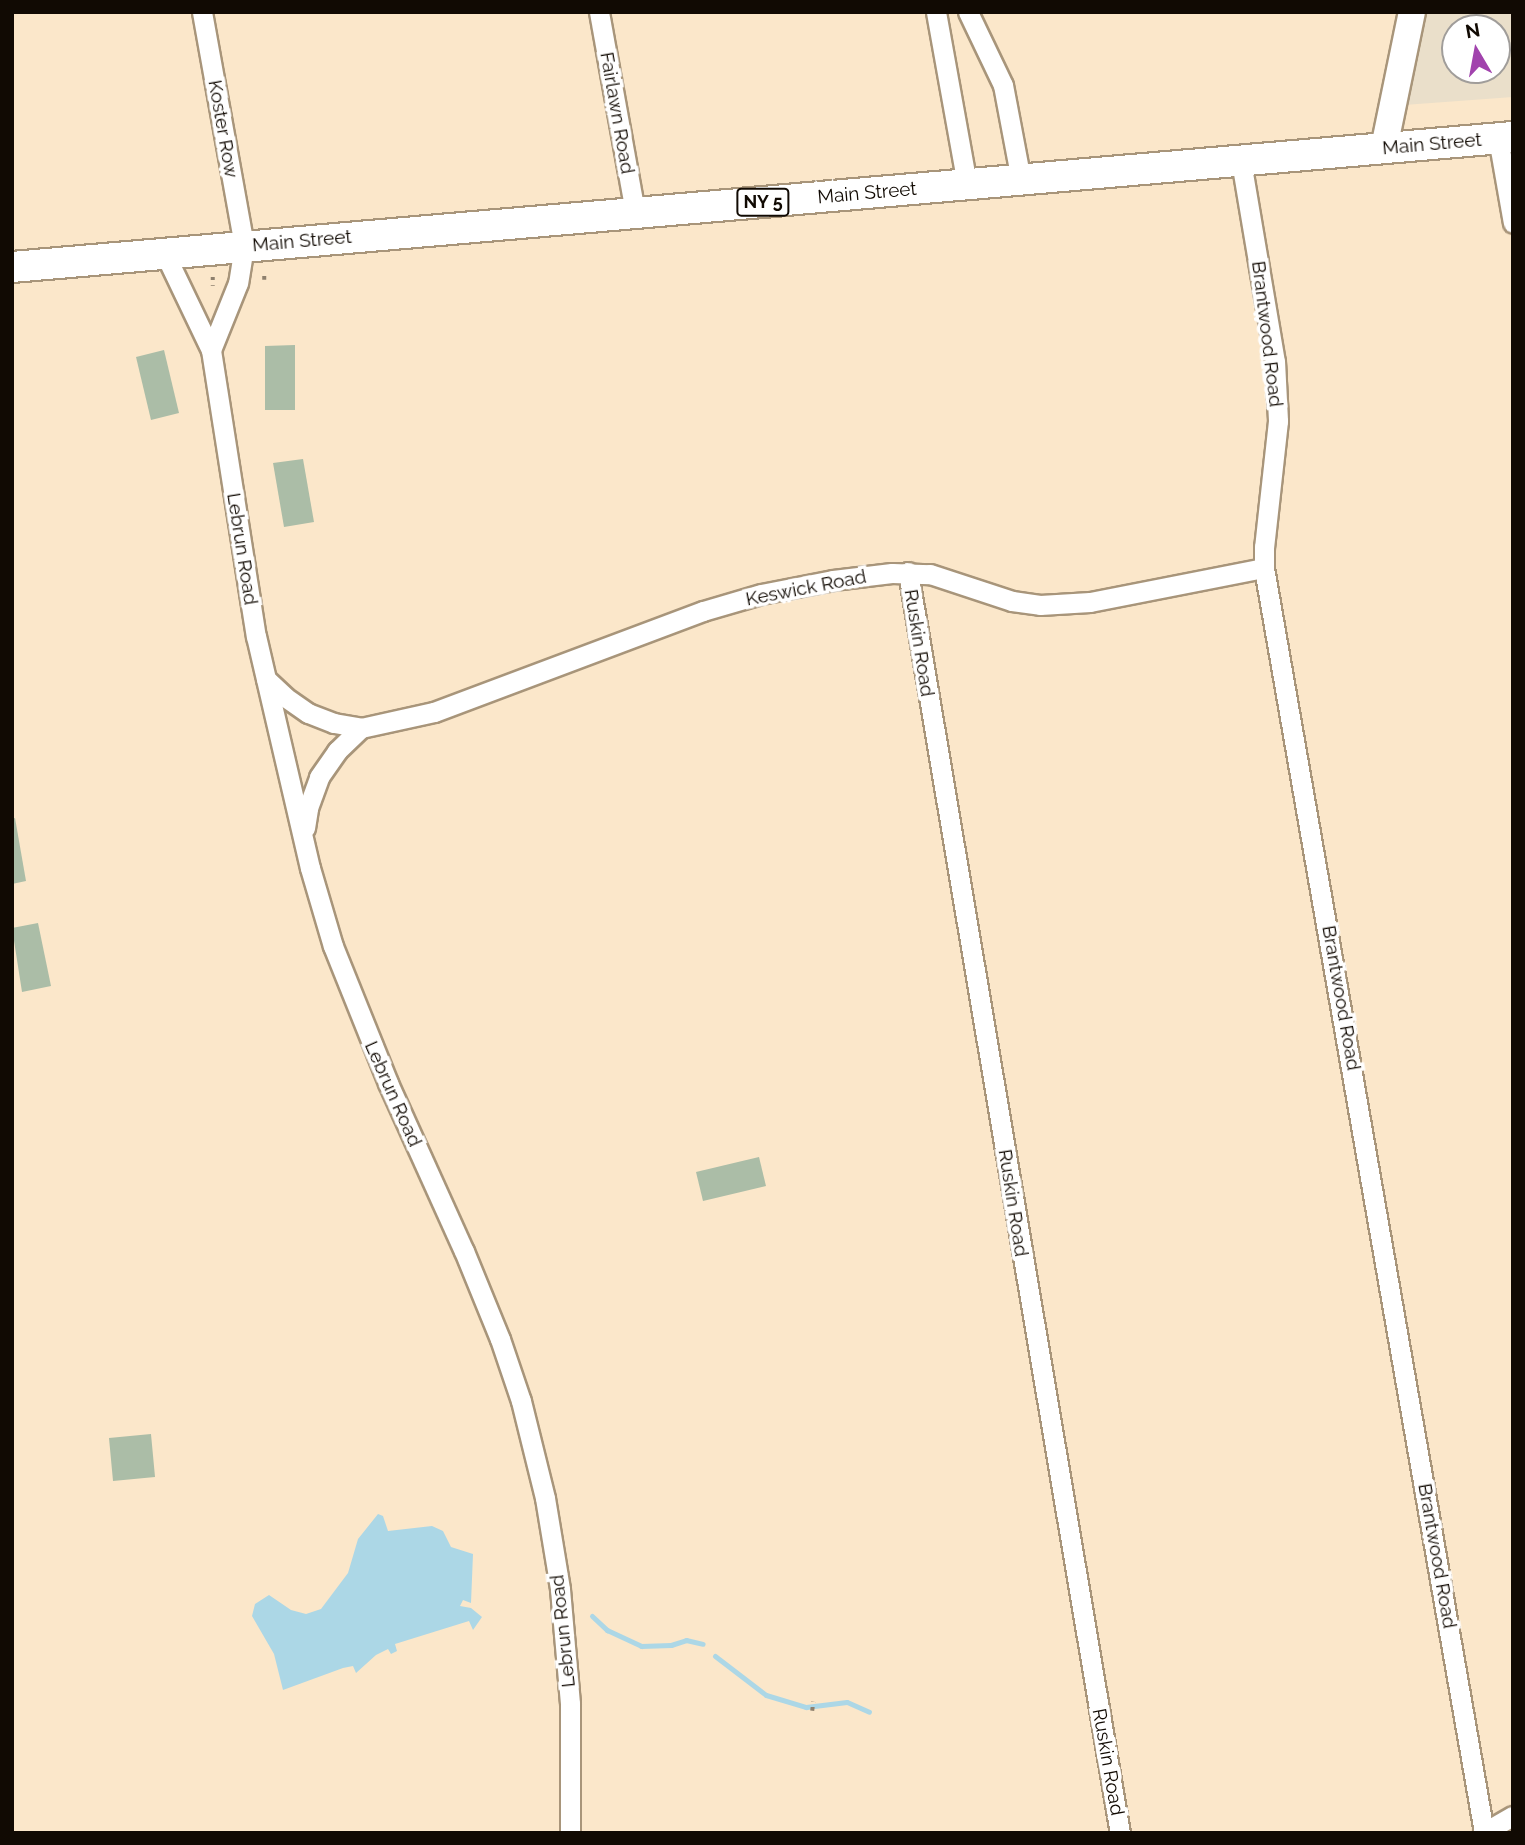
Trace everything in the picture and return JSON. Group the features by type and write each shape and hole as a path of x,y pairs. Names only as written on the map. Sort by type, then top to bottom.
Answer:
{"main road":[{"name":"Main Street","path":"12,267 1505,138"}],"street":[{"name":"Koster Row","path":"202,12 244,246"},
{"name":"Fairlawn Road","path":"599,12 635,213"},
{"path":"936,12 967,184"},
{"path":"968,12 1003,85 1021,180"},
{"path":"1384,148 1412,12"},
{"path":"1505,138 1513,223"},
{"name":"Brantwood Road","path":"1241,161 1275,373 1278,421 1264,569 1484,1833"},
{"path":"211,350 238,283 244,246"},
{"name":"Lebrun Road","path":"164,254 211,350 265,678 303,840 333,946 357,1010 464,1251 500,1339 521,1401 545,1498 561,1598 570,1704 570,1833"},
{"name":"Keswick Road","path":"265,678 285,697 308,713 334,723 361,728 434,712 530,679 703,611 761,594 833,580 908,572 951,579 1012,601 1040,605 1090,602 1264,569"},
{"name":"Ruskin Road","path":"908,572 1120,1833"},
{"path":"303,840 308,808 319,778 337,751 361,728"},
{"path":"1484,1833 1513,1816"}],"path":[{"path":"264,274 264,280"},
{"path":"213,277 213,286"},
{"path":"812,1711 813,1702"}],"shaded area":[{"path":"1427,12 1513,12 1513,97 1404,105"}],"green space":[{"path":"295,345 295,410 265,410 265,346"},
{"path":"164,350 179,413 151,420 136,357"},
{"path":"303,459 314,522 284,527 273,463"},
{"path":"15,818 26,881 12,884 12,819"},
{"path":"38,923 51,986 22,992 12,928"},
{"path":"759,1157 766,1186 703,1201 696,1172"},
{"path":"151,1434 155,1477 113,1481 109,1438"}],"water":[{"path":"378,1514 383,1516 388,1531 432,1526 443,1531 451,1547 473,1554 471,1603 463,1600 460,1606 471,1608 482,1617 473,1630 469,1621 395,1644 397,1651 391,1654 388,1649 376,1655 356,1673 353,1666 343,1668 283,1690 274,1654 252,1616 255,1604 269,1595 291,1610 306,1614 321,1609 348,1573 358,1539"}],"waterway":[{"path":"592,1616 607,1630 641,1646 671,1645 686,1640 703,1644"},
{"path":"715,1656 766,1695 806,1707 847,1702 869,1712"}]}
